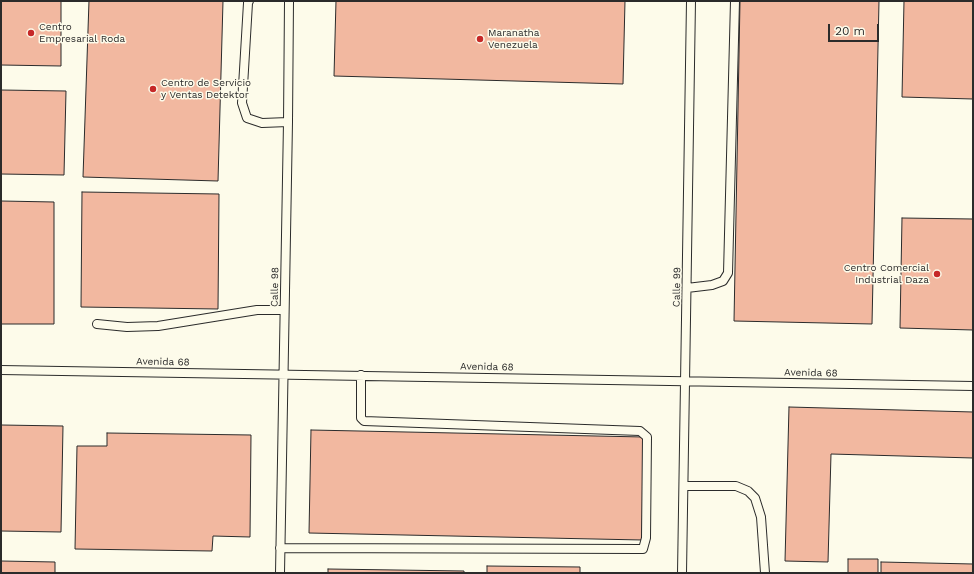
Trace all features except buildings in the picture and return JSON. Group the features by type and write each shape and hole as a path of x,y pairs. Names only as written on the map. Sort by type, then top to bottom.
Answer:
{"lane":[{"path":"249,1 242,103 247,118 262,123 288,122"},
{"name":"Calle 98","path":"280,573 289,1"},
{"name":"Calle 99","path":"682,573 691,1"},
{"path":"687,288 712,285 723,281 728,273 735,1"},
{"path":"97,324 158,326 256,310 284,310"},
{"name":"Avenida 68","path":"1,370 973,386"},
{"path":"280,548 643,549 646,538 647,437 640,431 364,421 361,418 361,375"},
{"path":"684,486 736,486 748,491 755,498 760,517 765,573"}],"place":[{"name":"Centro Empresarial Roda","path":"31,33"},
{"name":"Maranatha Venezuela","path":"480,39"},
{"name":"Centro de Servicio y Ventas Detektor","path":"153,89"},
{"name":"Centro Comercial Industrial Daza","path":"937,274"}]}
